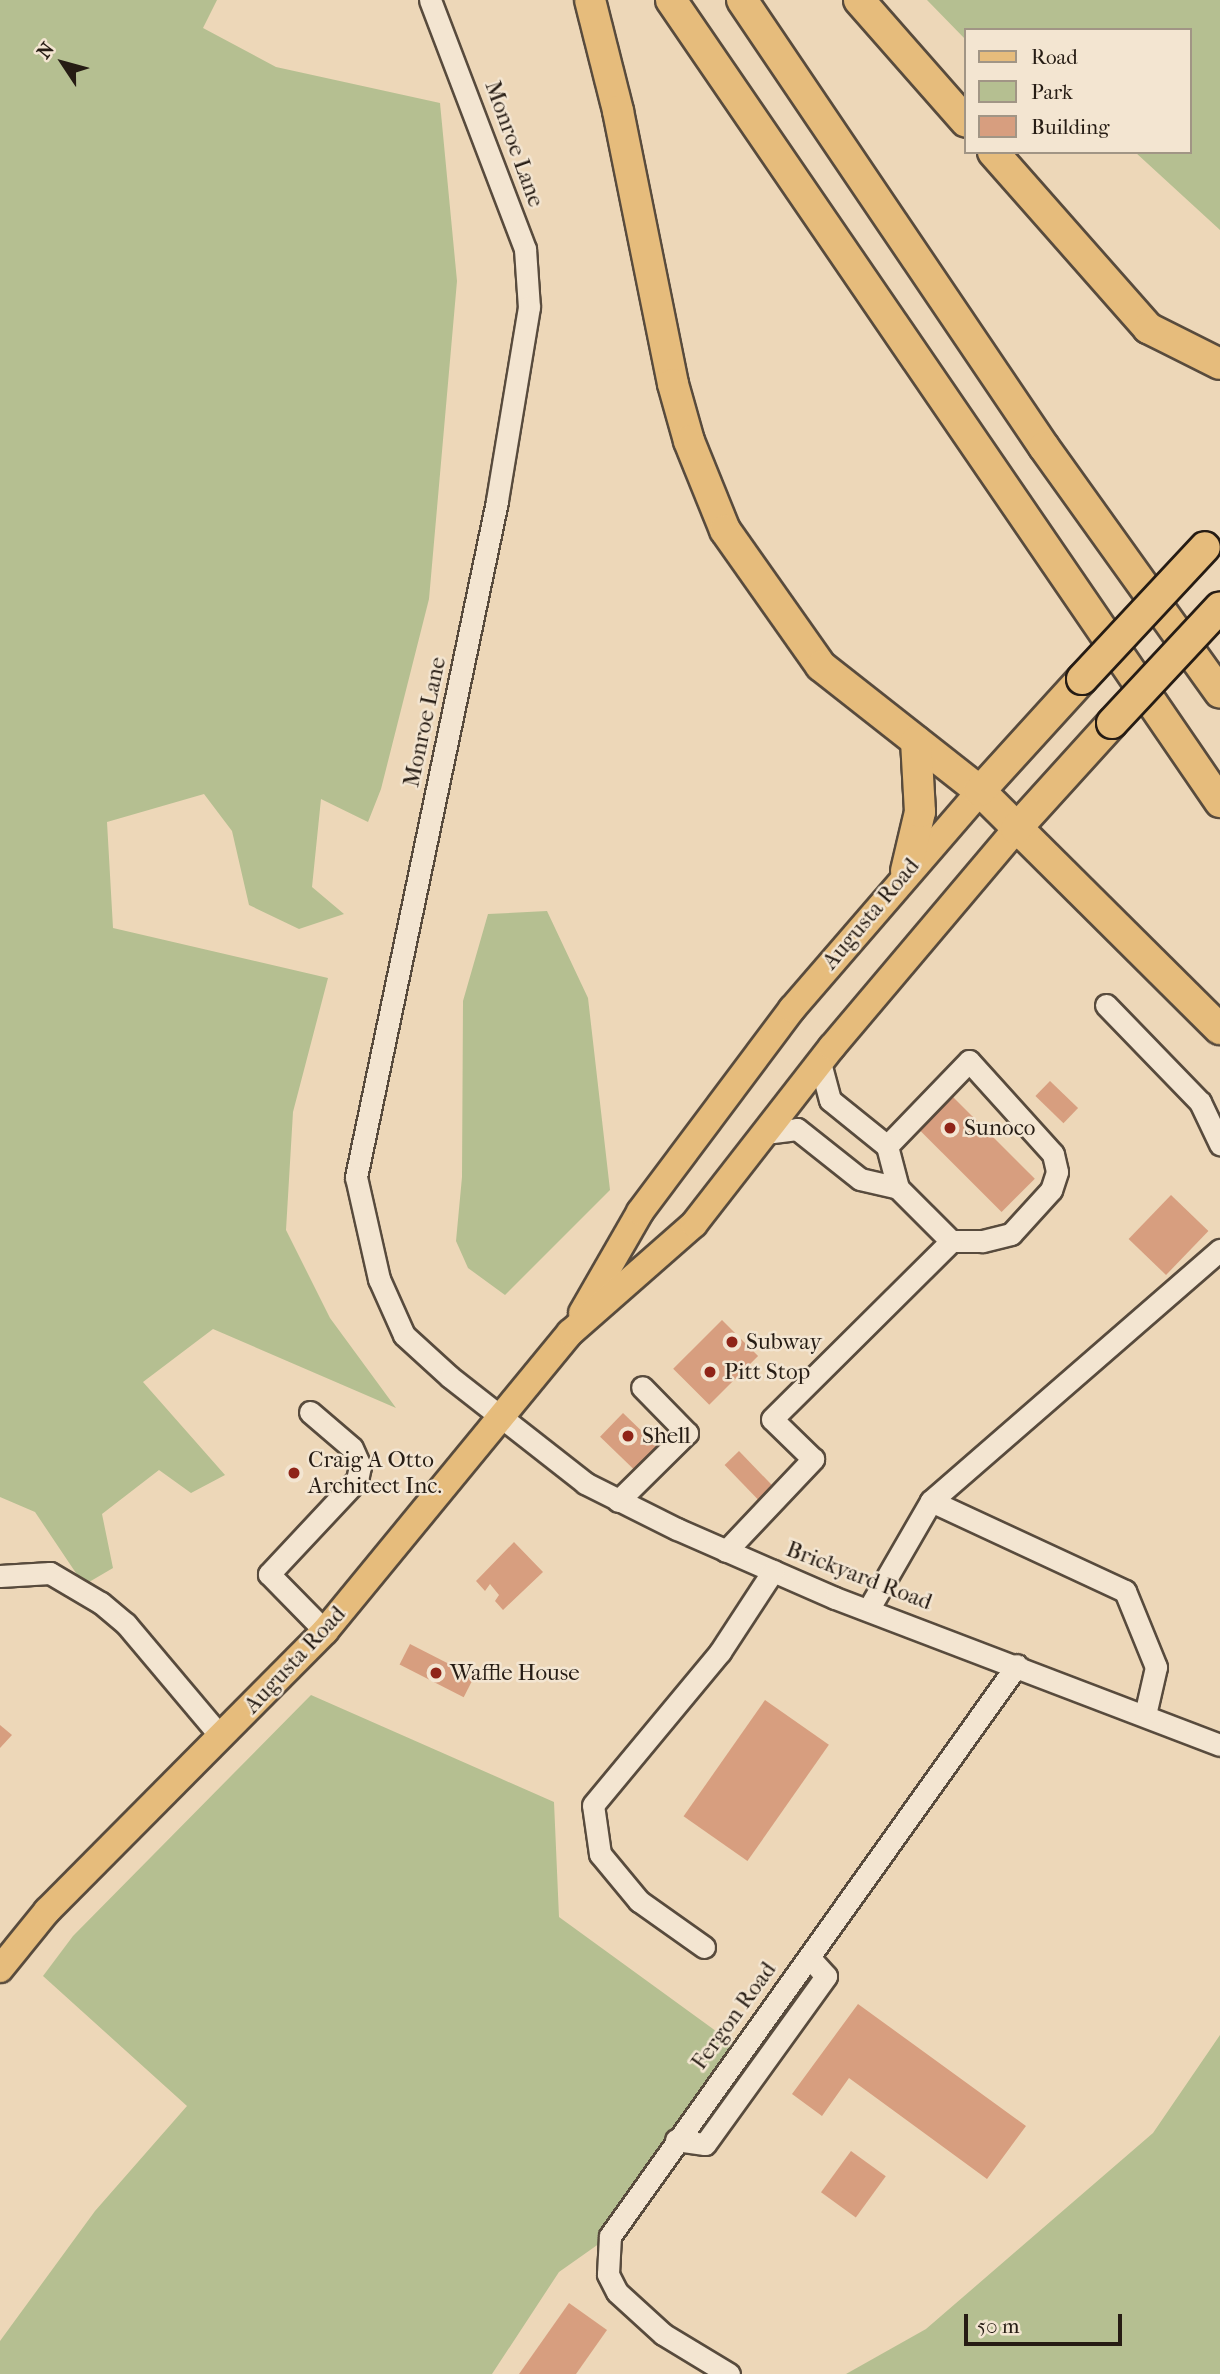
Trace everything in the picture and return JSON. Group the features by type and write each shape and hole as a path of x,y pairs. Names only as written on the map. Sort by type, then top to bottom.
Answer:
{"highway":[{"path":"590,0 618,111 673,384 689,441 725,530 821,666 980,791 1016,829 1154,959 1220,1029"},
{"path":"671,0 1220,802"},
{"path":"742,0 1044,447 1220,693"},
{"path":"859,0 964,120"},
{"path":"995,154 1148,328 1220,364"},
{"name":"Augusta Road","path":"980,791 1212,541"},
{"name":"Augusta Road","path":"1016,829 1220,607"},
{"path":"906,871 920,812 916,741"}],"main road":[{"name":"Augusta Road","path":"0,1968 47,1911 326,1631 570,1333 640,1212 792,1009 906,871 980,791"},
{"name":"Augusta Road","path":"570,1333 694,1224 820,1063 1016,829"}],"street":[{"name":"Monroe Lane","path":"430,0 525,249 529,307 497,501 356,1177 379,1279 404,1335 450,1377 503,1415"},
{"path":"1106,1005 1200,1102 1220,1144"},
{"path":"726,1551 813,1459 772,1419 951,1241 982,1241 1011,1234 1051,1189 1058,1172 1053,1154 969,1061 887,1146"},
{"path":"820,1063 830,1100 887,1146 898,1188 951,1241"},
{"path":"765,1133 797,1129 860,1179 898,1188"},
{"path":"868,1610 931,1501 1220,1250"},
{"path":"618,1501 687,1433 642,1387"},
{"path":"310,1412 352,1448 360,1466 358,1480 269,1574 326,1631"},
{"name":"Brickyard Road","path":"503,1415 585,1483 726,1551 868,1610 1220,1745"},
{"path":"931,1501 1125,1591 1156,1667 1144,1715"},
{"path":"704,1947 639,1901 600,1854 593,1805 720,1652 773,1571"},
{"path":"0,1576 50,1573 101,1603 126,1623 221,1737"},
{"name":"Fergon Road","path":"729,2374 663,2334 617,2292 608,2274 610,2236 1017,1665"}],"green space":[{"path":"0,0 217,0 203,28 276,67 440,103 457,281 429,599 381,789 368,822 321,799 312,887 344,914 299,929 249,905 232,831 204,794 107,822 113,928 328,978 293,1112 286,1230 330,1318 396,1408 213,1329 143,1382 225,1475 191,1493 159,1470 102,1514 113,1568 84,1585 35,1512 0,1497"},
{"path":"927,0 1220,0 1220,230 1137,154 1192,154 1192,28 964,28 964,38"},
{"path":"547,911 588,998 610,1190 505,1295 468,1268 456,1241 462,1177 463,1001 488,914"},
{"path":"311,1695 554,1802 559,1917 742,2050 610,2236 559,2272 492,2374 0,2374 0,2341 95,2211 187,2106 43,1976 73,1936"},
{"path":"1220,2035 1220,2374 846,2374 926,2329 1153,2133"}],"building":[{"path":"1050,1081 1078,1108 1063,1123 1035,1096"},
{"path":"945,1089 1035,1179 1002,1212 912,1122"},
{"path":"1171,1195 1208,1231 1166,1275 1129,1239"},
{"path":"722,1320 758,1356 709,1405 673,1369"},
{"path":"623,1413 659,1448 636,1471 600,1437"},
{"path":"739,1451 773,1486 759,1500 725,1465"},
{"path":"514,1542 543,1572 503,1610 495,1601 499,1595 490,1584 485,1591 476,1581"},
{"path":"410,1644 474,1677 464,1697 400,1664"},
{"path":"765,1700 829,1745 747,1861 684,1816"},
{"path":"0,1725 12,1735 0,1748"},
{"path":"858,2004 1026,2126 987,2179 849,2078 822,2116 792,2094"},
{"path":"851,2151 886,2176 856,2218 821,2192"},
{"path":"569,2303 607,2330 576,2374 519,2374"}],"place":[{"name":"Sunoco","path":"950,1128"},
{"name":"Subway","path":"732,1342"},
{"name":"Pitt Stop","path":"710,1372"},
{"name":"Shell","path":"628,1436"},
{"name":"Craig A Otto Architect Inc.","path":"294,1473"},
{"name":"Waffle House","path":"436,1673"}]}
